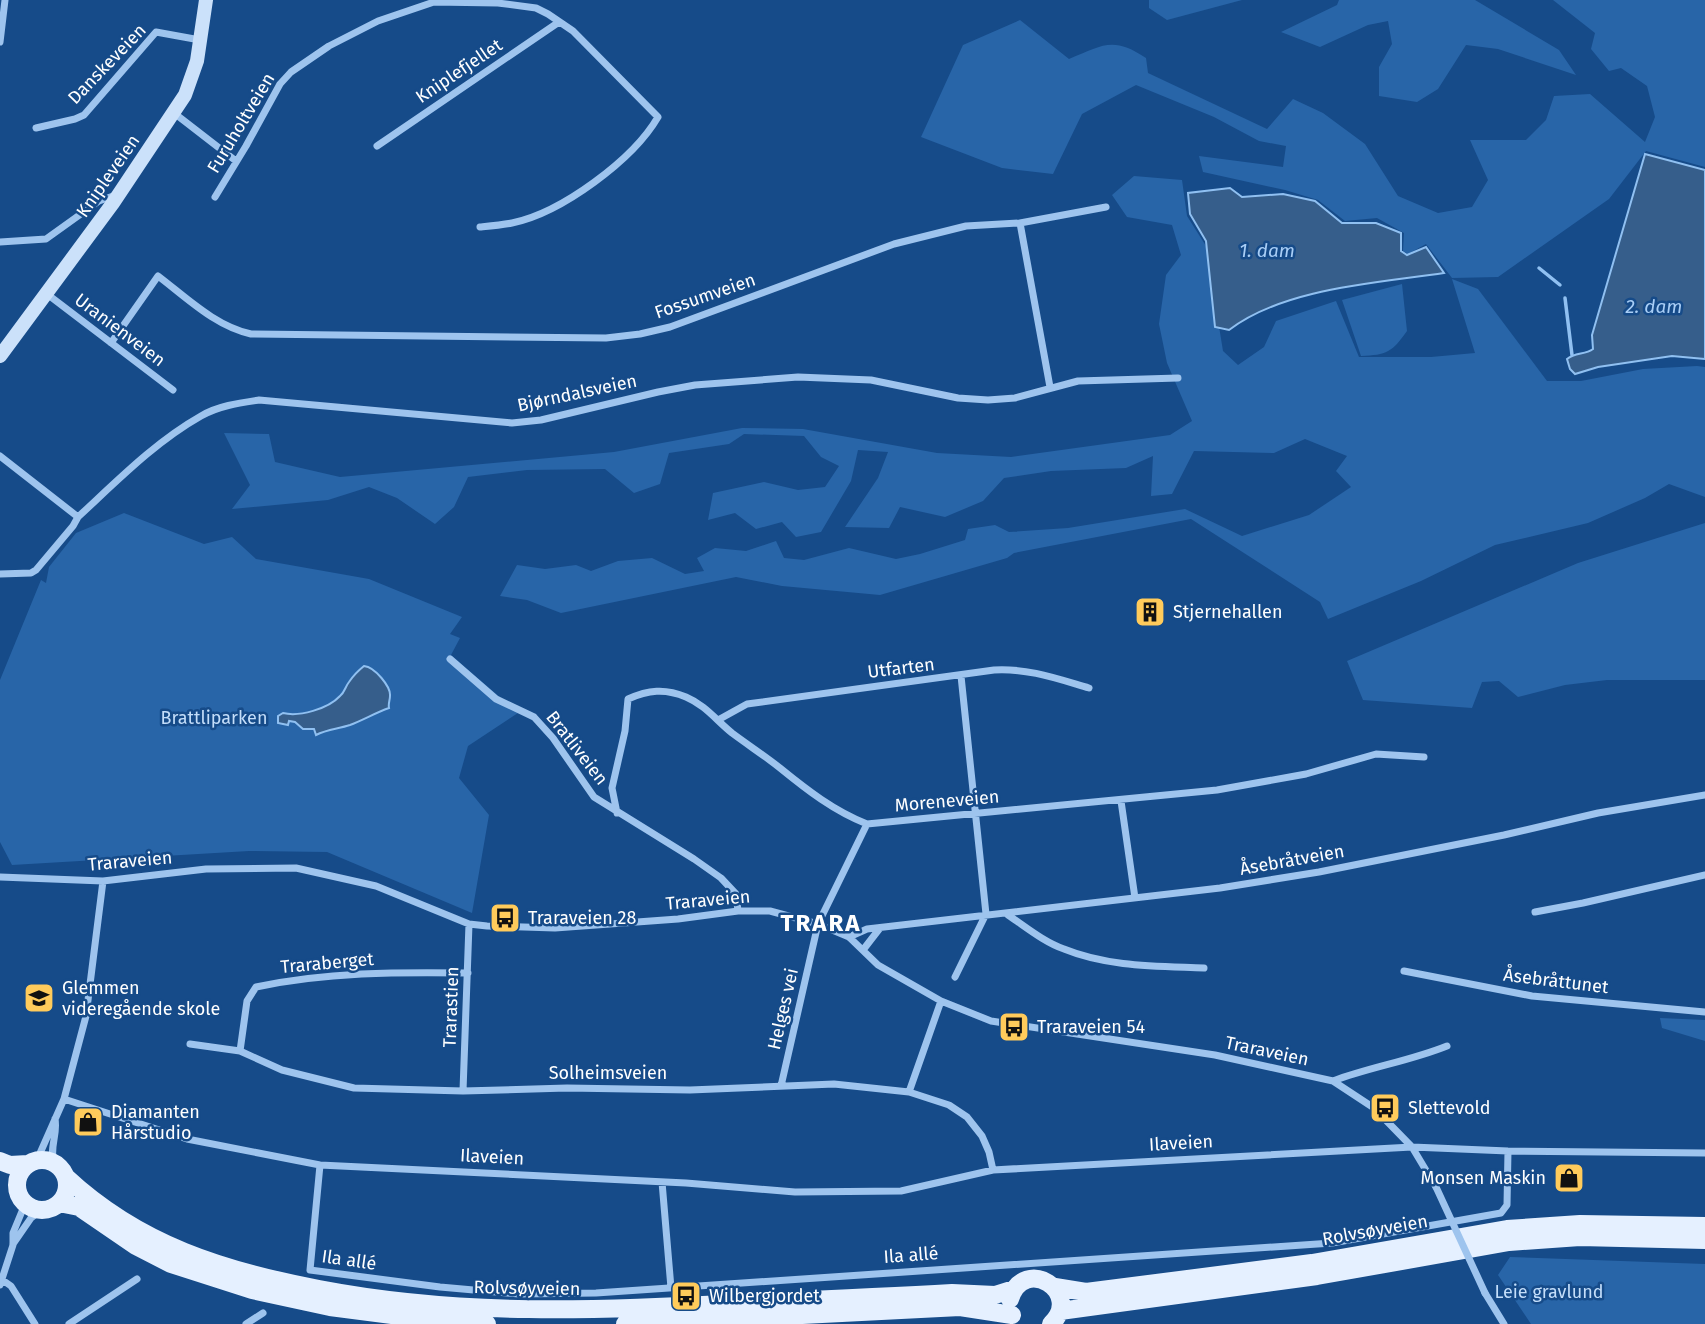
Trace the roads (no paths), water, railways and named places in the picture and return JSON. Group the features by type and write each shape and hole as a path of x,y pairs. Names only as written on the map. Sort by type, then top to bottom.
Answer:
{"main road":[{"path":"0,1161 10,1164 39,1162 61,1168 66,1177 66,1193 51,1209 28,1201 0,1176"},
{"path":"28,1201 19,1175 39,1162"},
{"name":"Rolvsøyveien","path":"66,1177 112,1213 156,1240 185,1254 273,1280 349,1295 428,1305 519,1310 612,1310 952,1293 995,1295 1014,1289 1029,1279 1038,1278 1055,1287 1086,1292 1312,1263 1470,1234 1545,1225 1705,1226"},
{"name":"Rolvsøyveien","path":"59,1203 79,1207 136,1246 171,1264 252,1290 330,1307 487,1324"},
{"name":"Rolvsøyveien","path":"1056,1318 1509,1242 1580,1237 1705,1240"},
{"path":"1055,1287 1060,1298 1056,1318"},
{"path":"1014,1289 1010,1302 1016,1320"},
{"path":"625,1324 960,1307 1016,1320"}],"street":[{"path":"0,42 5,0"},
{"name":"Knipleveien","path":"0,356 6,338 47,294 120,194 174,113 192,79 206,0"},
{"name":"Furuholtveien","path":"215,197 280,84 291,72 330,46 377,21 434,2 498,3 536,8 573,31 658,117 649,132 626,156 596,181 551,208 513,223 480,227"},
{"name":"Kniplefjellet","path":"377,146 559,22"},
{"name":"Danskeveien","path":"36,128 84,115 156,32 201,40"},
{"path":"174,113 236,161"},
{"path":"0,242 46,239 99,201 120,194"},
{"name":"Fossumveien","path":"111,342 158,276 215,319 234,330 251,334 606,338 640,334 670,327 894,244 966,226 1020,223 1106,207"},
{"path":"1020,223 1050,387"},
{"name":"Uranienveien","path":"47,294 173,390"},
{"name":"Bjørndalsveien","path":"0,574 31,573 36,570 78,517 151,451 202,415 233,404 259,400 512,423 541,420 695,385 798,377 871,380 958,398 988,400 1015,398 1050,387 1094,380 1178,378"},
{"path":"0,456 78,517"},
{"name":"Bratliveien","path":"450,659 496,699 534,717 553,737 594,797 721,878 736,894 738,911"},
{"name":"Utfarten","path":"718,720 747,704 1012,669 1089,688"},
{"path":"955,977 986,914 961,676"},
{"path":"617,813 612,788 625,731 628,699 643,692 671,692 703,705 742,741 813,794 848,816 867,824"},
{"name":"Moreneveien","path":"867,824 1217,790 1307,774 1376,754 1424,757"},
{"name":"Åsebråtveien","path":"849,937 867,929 1135,898 1319,872 1598,813 1705,795"},
{"path":"1121,801 1135,898"},
{"name":"Helges vei","path":"781,1086 818,923 867,824"},
{"name":"Traraveien","path":"0,877 103,881 206,869 296,868 376,886 470,924 555,928 678,919 738,911 769,911 818,923 849,937 878,965 941,1001 991,1021 1215,1055 1333,1081 1374,1108 1412,1147 1436,1187 1485,1293 1504,1324"},
{"path":"1535,912 1705,875"},
{"path":"39,1162 64,1099 86,1016 103,881"},
{"path":"1008,914 1061,949 1082,955 1118,964 1204,968"},
{"name":"Trarastien","path":"463,1091 470,924"},
{"path":"863,950 880,928"},
{"name":"Åsebråttunet","path":"1404,971 1532,996 1705,1012"},
{"name":"Traraberget","path":"240,1051 247,1001 256,987 291,979 357,974 468,973"},
{"path":"909,1092 941,1001"},
{"name":"Solheimsveien","path":"190,1044 240,1051 282,1070 354,1088 463,1091 567,1088 690,1090 834,1084 909,1092 949,1105 967,1117 982,1136 993,1170"},
{"path":"1333,1081 1360,1070 1424,1056 1447,1046"},
{"name":"Ilaveien","path":"64,1099 187,1139 320,1165 662,1182 795,1192 901,1191 993,1170 1412,1147 1705,1153"},
{"path":"39,1162 51,1153 57,1126 55,1119"},
{"name":"Ila allé","path":"320,1165 310,1270 519,1294 596,1293 1332,1242 1502,1213 1507,1205 1508,1151"},
{"path":"662,1182 671,1288"},
{"path":"13,1245 13,1233 28,1201"},
{"path":"28,1201 32,1218 13,1245 1,1282 11,1286 35,1324"},
{"path":"69,1324 137,1279"},
{"path":"246,1324 263,1313"}],"water":[{"name":"2. dam","path":"1645,154 1705,170 1705,359 1672,356 1598,367 1575,374 1567,359 1593,349 1592,335"},
{"name":"1. dam","path":"1230,188 1242,197 1283,194 1315,201 1342,223 1376,223 1401,233 1401,251 1407,255 1426,247 1444,273 1361,284 1304,296 1251,316 1229,330 1215,327 1206,241 1190,214 1188,193"},
{"path":"364,666 373,670 385,683 390,692 389,708 350,725 316,735 314,729 303,729 295,722 289,721 288,725 278,723 278,716 283,713 313,711 335,701"}],"waterway":[{"path":"1539,268 1560,285"},
{"path":"1565,298 1572,355"}],"place":[{"name":"Stjernehallen","path":"1150,612"},
{"name":"Traraveien 28","path":"505,918"},
{"name":"Glemmen videregående skole","path":"39,998"},
{"name":"Traraveien 54","path":"1014,1027"},
{"name":"Slettevold","path":"1385,1108"},
{"name":"Diamanten Hårstudio","path":"88,1122"},
{"name":"Monsen Maskin","path":"1569,1178"},
{"name":"Wilbergjordet","path":"686,1296"}],"district":[{"name":"TRARA","path":"821,923"}],"park label":[{"name":"Brattliparken","path":"214,718"},
{"name":"Leie gravlund","path":"1549,1292"}]}
